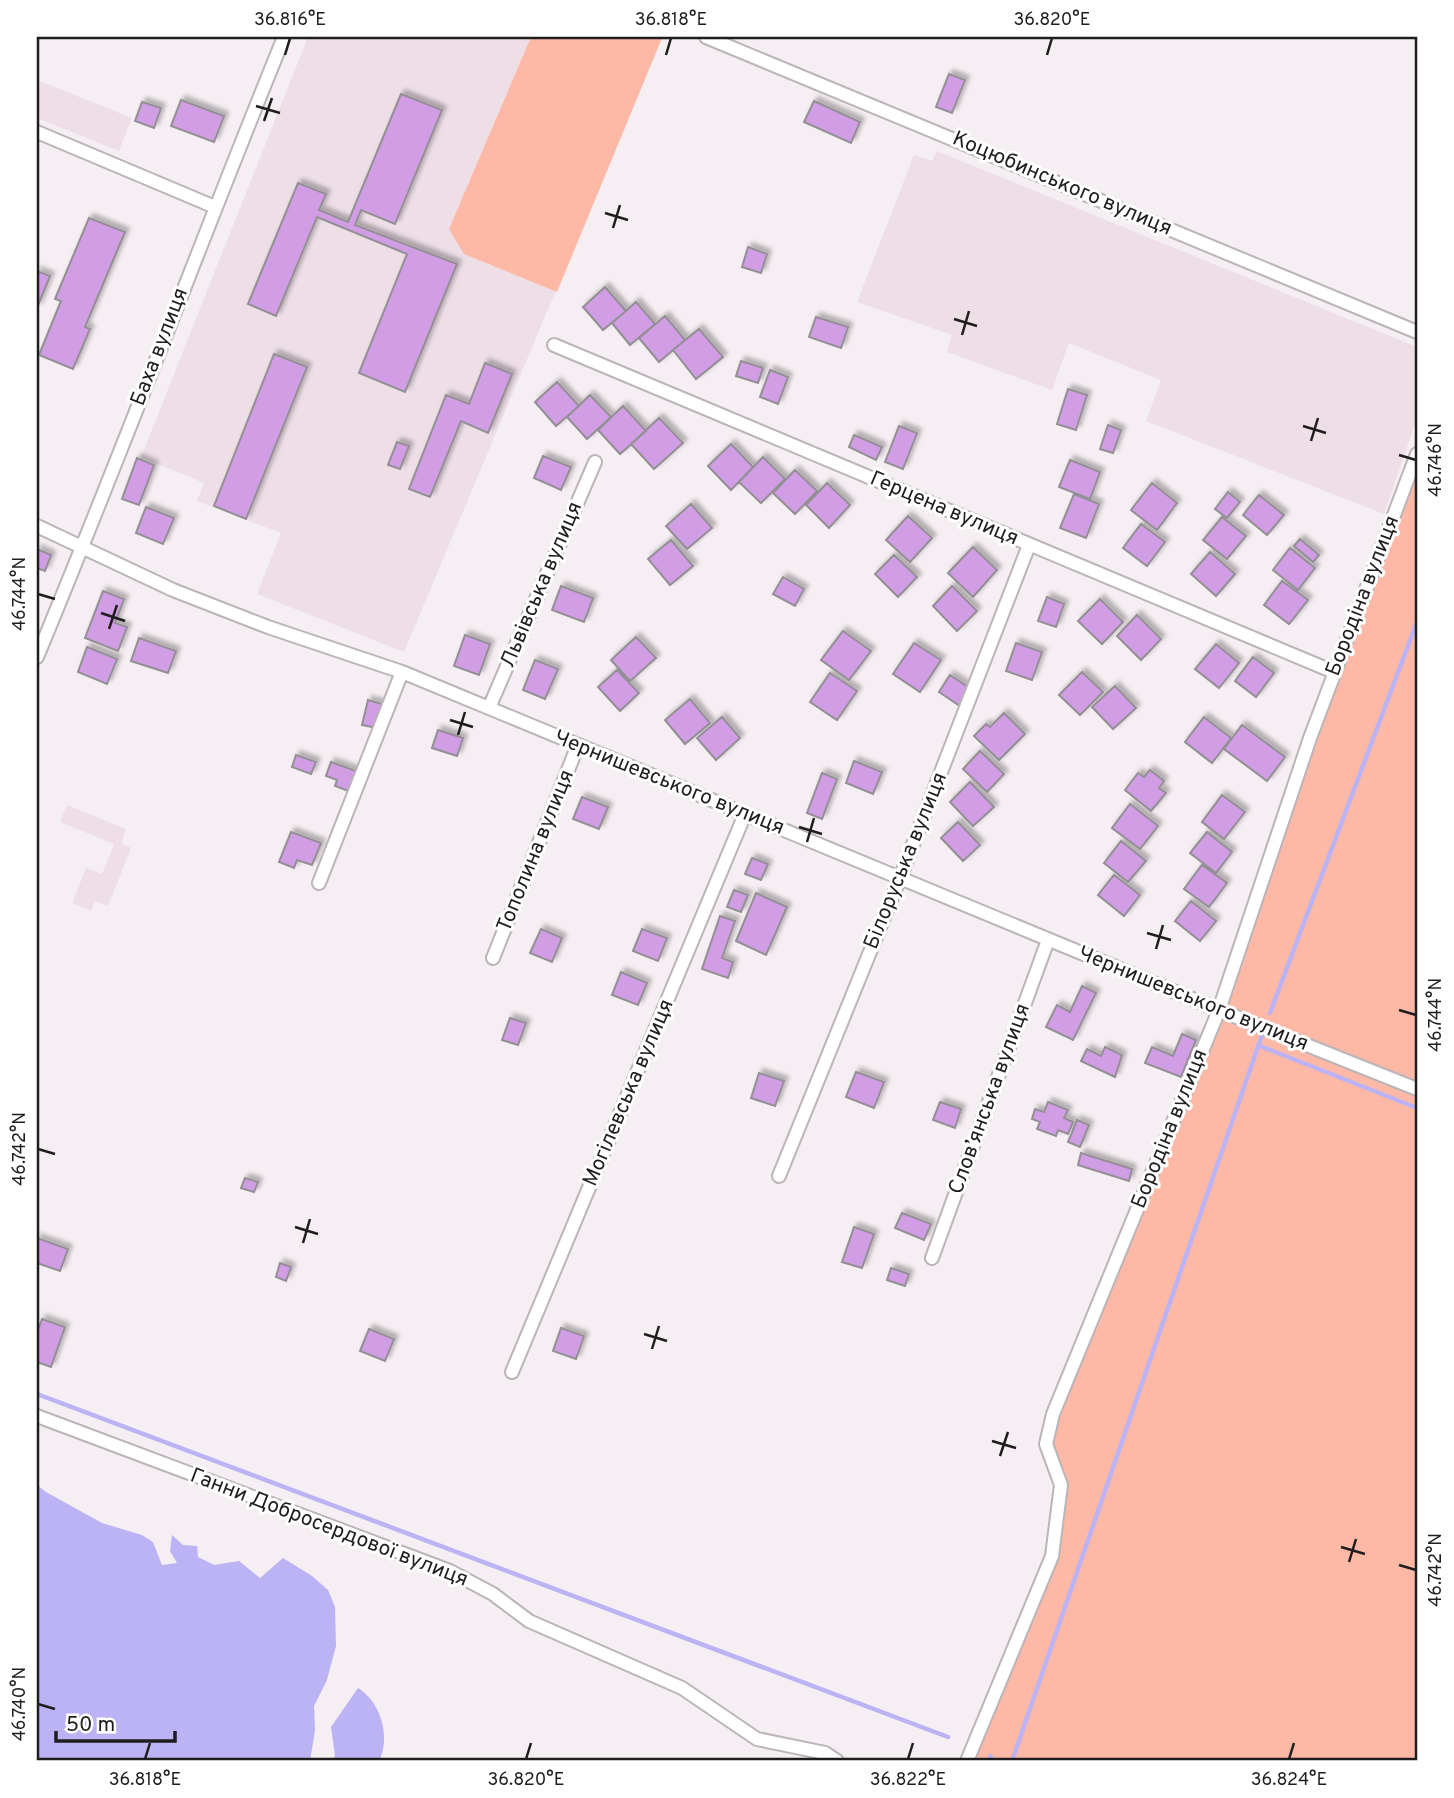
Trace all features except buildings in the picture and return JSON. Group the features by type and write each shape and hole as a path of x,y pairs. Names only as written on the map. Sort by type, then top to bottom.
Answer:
{"street":[{"name":"Баха вулиця","path":"37,657 284,37"},
{"name":"Коцюбинського вулиця","path":"706,37 1417,332"},
{"path":"37,132 215,207"},
{"name":"Герцена вулиця","path":"554,345 1334,672"},
{"name":"Бородіна вулиця","path":"967,1761 1052,1556 1061,1485 1046,1444 1053,1414 1219,1010 1334,672 1417,454"},
{"name":"Львівська вулиця","path":"489,708 595,462"},
{"name":"Чернишевського вулиця","path":"37,526 173,590 268,628 402,672 1048,940 1417,1089"},
{"name":"Білоруська вулиця","path":"779,1175 900,878 1029,545"},
{"path":"319,883 402,672"},
{"name":"Тополина вулиця","path":"494,958 578,745"},
{"name":"Могілевська вулиця","path":"512,1372 745,814"},
{"name":"Слов’янська вулиця","path":"932,1258 1048,940"},
{"name":"Ганни Добросердової вулиця","path":"37,1416 450,1571 493,1594 529,1621 682,1688 757,1739 825,1753 837,1761"}],"shaded area":[{"path":"308,37 662,38 404,652 257,594 281,533 197,501 204,483 141,457"},
{"path":"531,37 662,38 557,292 464,254 449,229"},
{"path":"37,80 132,118 119,151 37,118"},
{"path":"937,151 1417,347 1417,418 1384,514 1146,421 1161,380 1069,343 1052,390 947,352 952,335 857,302 914,155 932,161"},
{"path":"1417,454 1417,1761 964,1761 1051,1555 1061,1485 1046,1444 1145,1194"},
{"path":"67,805 126,829 121,843 131,848 108,906 95,901 91,911 72,903 86,868 102,874 114,844 60,822"},
{"path":"37,1485 102,1523 142,1535 153,1542 162,1565 177,1563 170,1551 172,1535 183,1545 197,1546 198,1557 214,1565 239,1561 260,1578 283,1558 312,1576 328,1590 335,1607 336,1646 327,1680 314,1706 315,1730 310,1761 38,1761"},
{"path":"358,1688 373,1702 382,1721 384,1741 379,1761 330,1761 335,1756 331,1727"}],"waterway":[{"path":"1270,1013 1417,622"},
{"path":"1012,1761 1262,1035"},
{"path":"1260,1046 1417,1108"},
{"path":"37,1394 948,1737"},
{"path":"990,1756 993,1761"}]}
